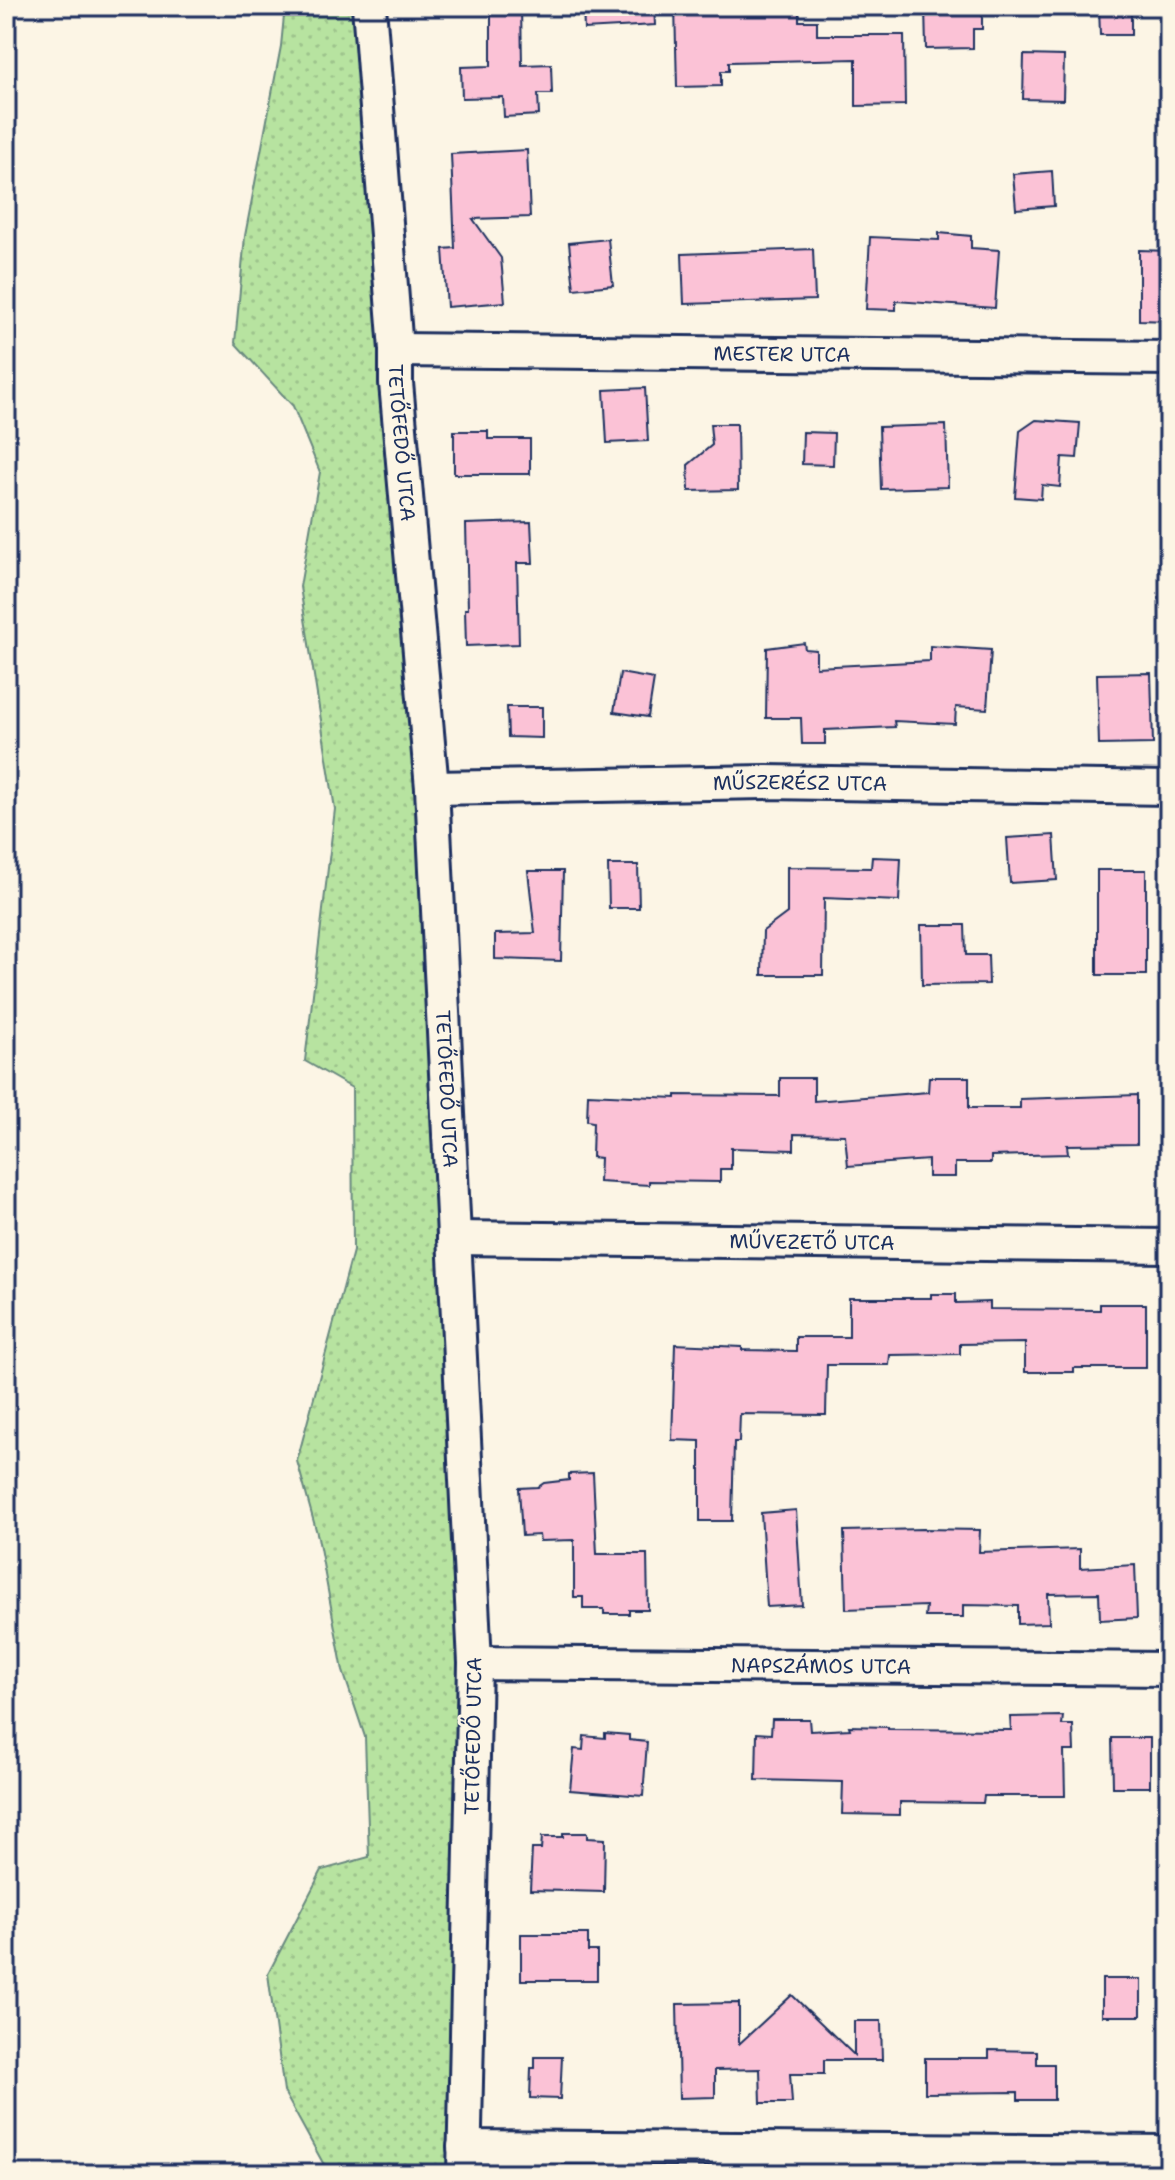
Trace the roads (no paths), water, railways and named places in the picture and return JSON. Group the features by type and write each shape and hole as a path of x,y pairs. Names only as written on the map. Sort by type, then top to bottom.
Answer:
{"street":[{"name":"TETŐFEDŐ UTCA","path":"369,6 396,383 432,788 475,1663 464,2161"},
{"name":"MESTER UTCA","path":"396,350 1169,358"},
{"name":"MŰSZERÉSZ UTCA","path":"432,788 766,782 1169,788"},
{"name":"MŰVEZETŐ UTCA","path":"454,1238 1169,1246"},
{"name":"NAPSZÁMOS UTCA","path":"475,1663 1169,1669"},
{"path":"464,2161 1169,2152"}]}
